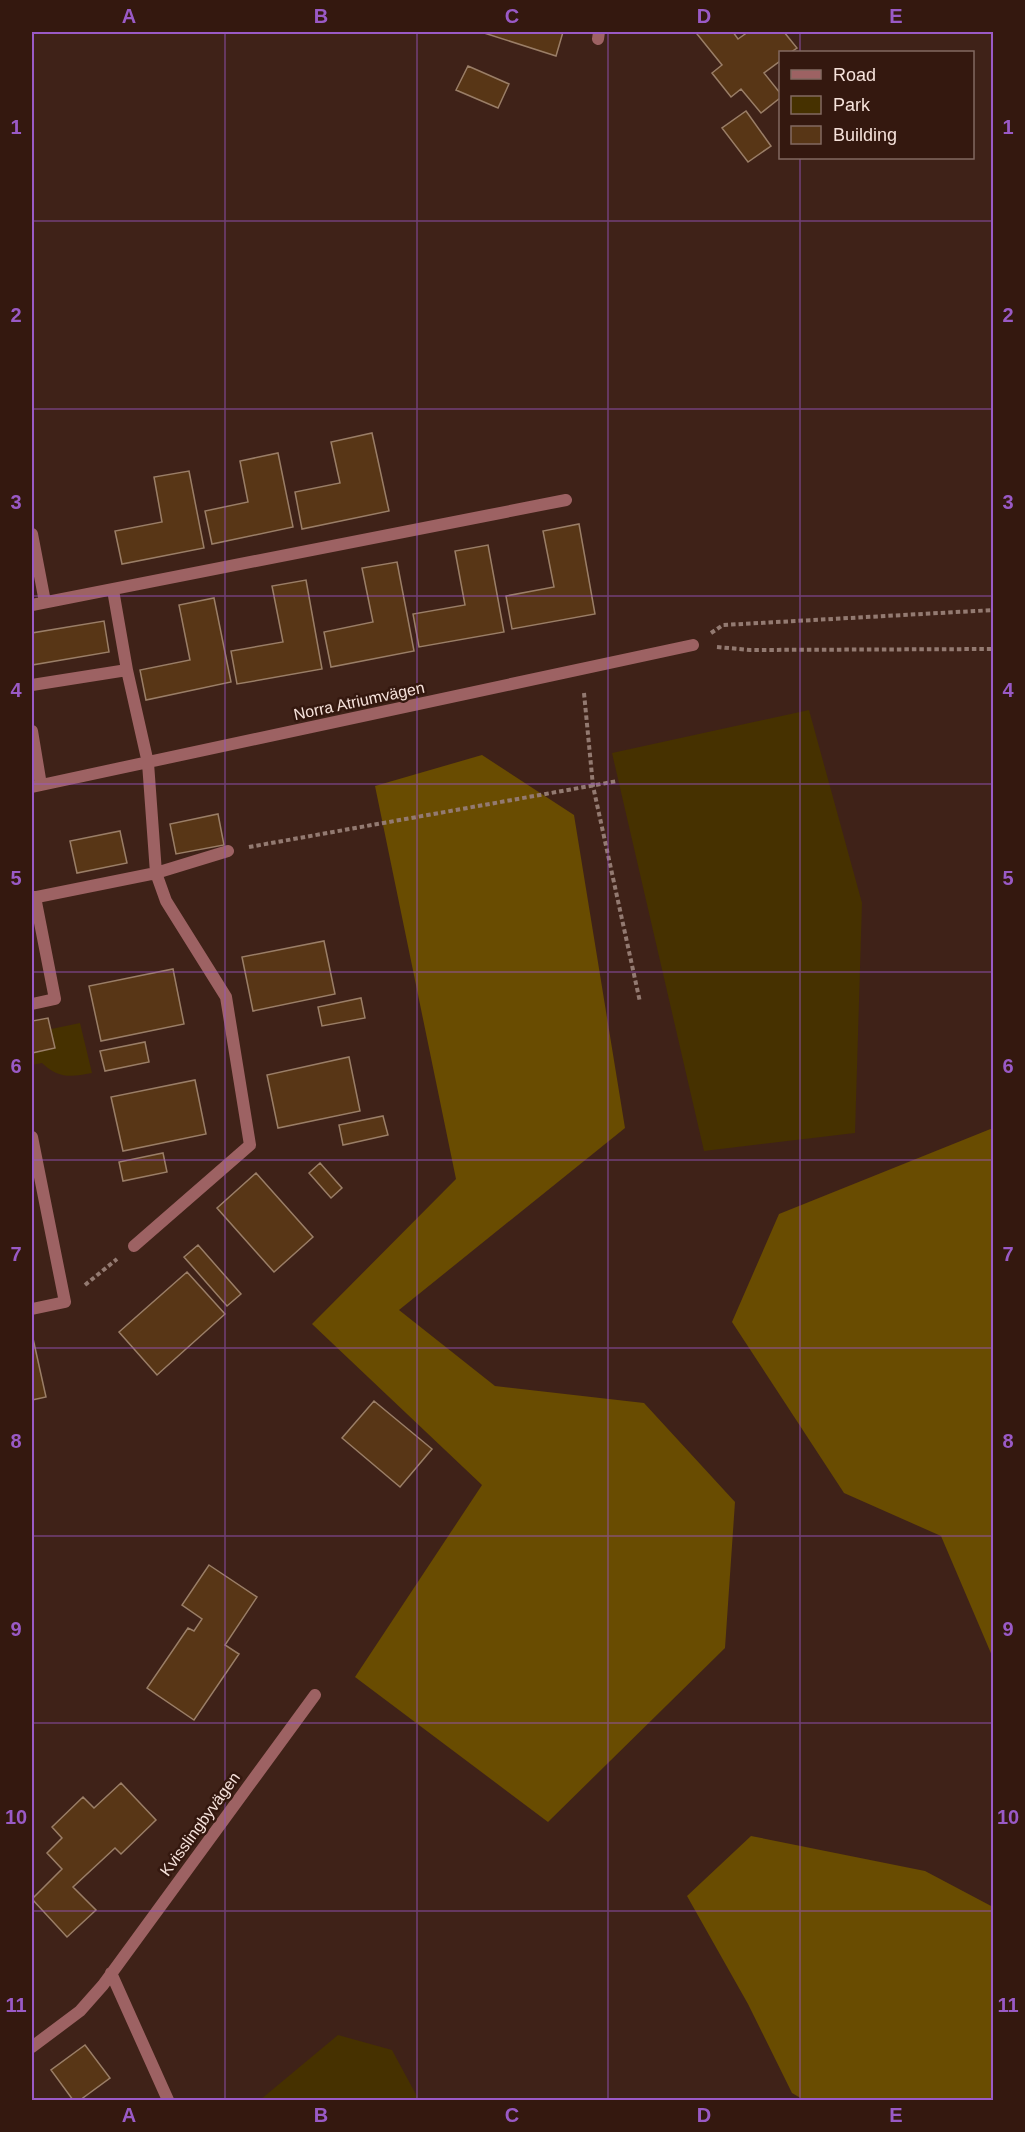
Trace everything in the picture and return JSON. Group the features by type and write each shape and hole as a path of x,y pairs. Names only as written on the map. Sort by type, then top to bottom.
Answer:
{"street":[{"path":"32,605 566,500"},
{"path":"32,534 45,602"},
{"path":"112,590 148,763 156,873 166,902 226,997 250,1144 134,1246"},
{"name":"Norra Atriumvägen","path":"36,786 693,645"},
{"path":"32,685 128,670"},
{"path":"32,731 36,786"},
{"path":"32,1004 55,999 33,897 156,873 228,851"},
{"path":"32,1137 65,1302 32,1309"},
{"name":"Kvisslingbyvägen","path":"32,2047 80,2011 111,1974 315,1695"},
{"path":"111,1974 168,2100"}],"path":[{"path":"693,645 723,625 993,610"},
{"path":"693,645 750,650 993,649"},
{"path":"579,670 584,693 592,786 640,1002"},
{"path":"228,851 618,781"},
{"path":"65,1302 134,1246"}],"green space":[{"path":"809,710 862,903 855,1133 704,1151 612,753"},
{"path":"80,1023 92,1073 66,1076 54,1072 42,1063 32,1065 32,1033"},
{"path":"338,2035 392,2050 419,2100 260,2100"}],"shaded area":[{"path":"482,755 574,815 625,1128 399,1310 495,1386 644,1403 735,1502 725,1648 548,1822 355,1677 482,1485 312,1324 456,1179 375,786"},
{"path":"993,1128 993,1658 941,1536 844,1493 732,1322 779,1214"},
{"path":"751,1836 925,1871 993,1907 993,2100 804,2100 792,2093 748,2004 687,1896"}],"building":[{"path":"481,32 563,32 556,56"},
{"path":"700,32 733,32 738,39 748,32 784,32 797,48 792,51 779,51 779,62 764,73 779,92 779,99 761,113 741,89 731,97 712,73 722,65 697,34"},
{"path":"468,66 509,84 498,108 456,90"},
{"path":"746,111 771,146 748,162 722,128"},
{"path":"372,433 389,511 302,529 295,492 340,483 331,442"},
{"path":"278,453 293,527 212,544 205,511 248,502 240,461"},
{"path":"189,471 204,548 122,564 115,531 162,522 154,477"},
{"path":"579,524 595,614 512,629 506,596 554,587 543,531"},
{"path":"488,545 504,632 419,647 413,614 465,605 455,551"},
{"path":"397,562 414,651 331,667 324,632 373,622 362,568"},
{"path":"306,580 322,669 237,684 231,651 283,642 272,586"},
{"path":"214,598 231,682 146,700 140,670 190,660 179,605"},
{"path":"104,621 109,652 32,665 32,633"},
{"path":"218,814 224,845 176,854 170,824"},
{"path":"120,831 127,863 77,873 70,841"},
{"path":"324,941 335,994 253,1011 242,957"},
{"path":"173,969 184,1024 101,1041 89,986"},
{"path":"361,998 365,1018 322,1026 318,1007"},
{"path":"48,1018 55,1048 32,1053 32,1021"},
{"path":"145,1042 149,1062 105,1071 100,1051"},
{"path":"349,1057 360,1111 278,1128 267,1075"},
{"path":"195,1080 206,1134 123,1151 111,1097"},
{"path":"383,1116 388,1135 343,1145 339,1125"},
{"path":"163,1153 167,1172 123,1181 119,1162"},
{"path":"320,1163 342,1188 331,1198 309,1173"},
{"path":"256,1173 313,1237 274,1272 217,1208"},
{"path":"198,1245 241,1294 227,1306 184,1257"},
{"path":"187,1272 225,1314 157,1375 119,1332"},
{"path":"32,1334 46,1397 32,1400"},
{"path":"374,1401 432,1449 400,1487 342,1438"},
{"path":"209,1565 257,1597 225,1645 239,1654 194,1720 147,1688 188,1628 194,1631 202,1619 182,1605"},
{"path":"121,1783 156,1820 121,1854 115,1848 73,1887 96,1910 67,1937 32,1899 62,1869 47,1853 62,1838 52,1827 83,1797 94,1808"},
{"path":"85,2045 110,2078 80,2100 73,2100 51,2070"}]}
